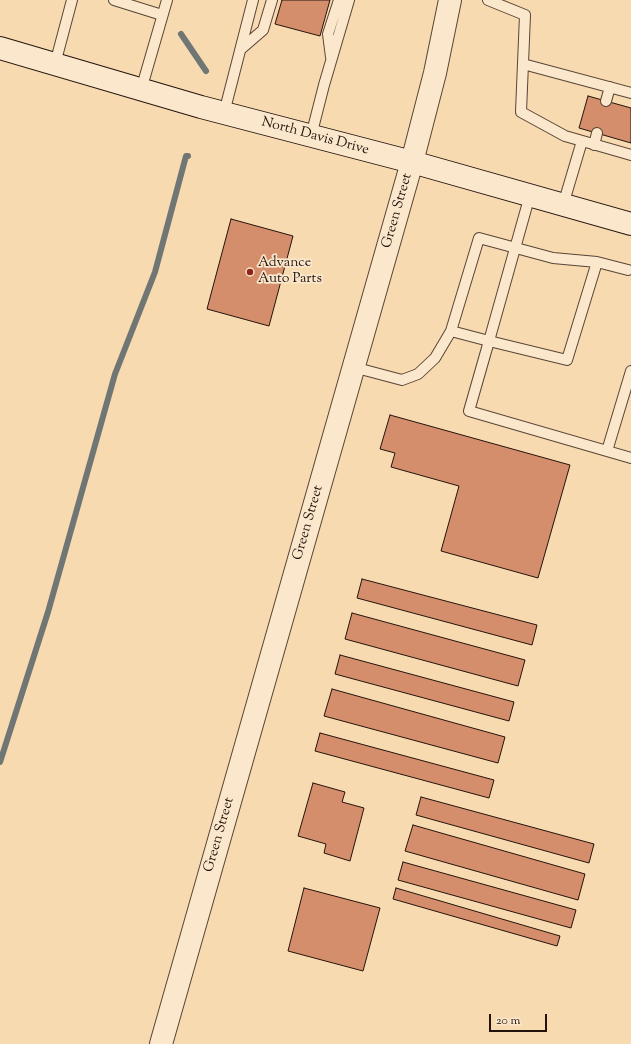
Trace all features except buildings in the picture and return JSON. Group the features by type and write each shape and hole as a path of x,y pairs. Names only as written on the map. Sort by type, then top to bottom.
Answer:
{"street":[{"name":"Green Street","path":"161,1044 412,162 433,80 450,0"},
{"name":"North Davis Drive","path":"0,48 141,90 412,162 631,224"}],"lane":[{"path":"55,64 72,0"},
{"path":"114,0 162,15"},
{"path":"141,90 167,0"},
{"path":"224,113 253,0"},
{"path":"241,49 263,30 272,0"},
{"path":"331,61 328,34 339,0"},
{"path":"311,136 349,0"},
{"path":"488,0 525,15 521,112 564,136 631,155"},
{"path":"523,64 631,93"},
{"path":"606,101 610,87"},
{"path":"594,145 598,133"},
{"path":"563,205 582,141"},
{"path":"530,196 514,248 500,282 492,308 489,341 469,411 631,458"},
{"path":"353,367 402,380 418,374 435,358 451,331 464,301 472,275 479,238 553,258 597,262 628,270"},
{"path":"451,331 567,360 597,262"},
{"path":"607,451 631,371"}],"waterway":[{"path":"181,34 206,71"},
{"path":"0,762 48,612 115,374 155,272 186,156 188,156"}],"place":[{"name":"Advance Auto Parts","path":"250,272"}]}
